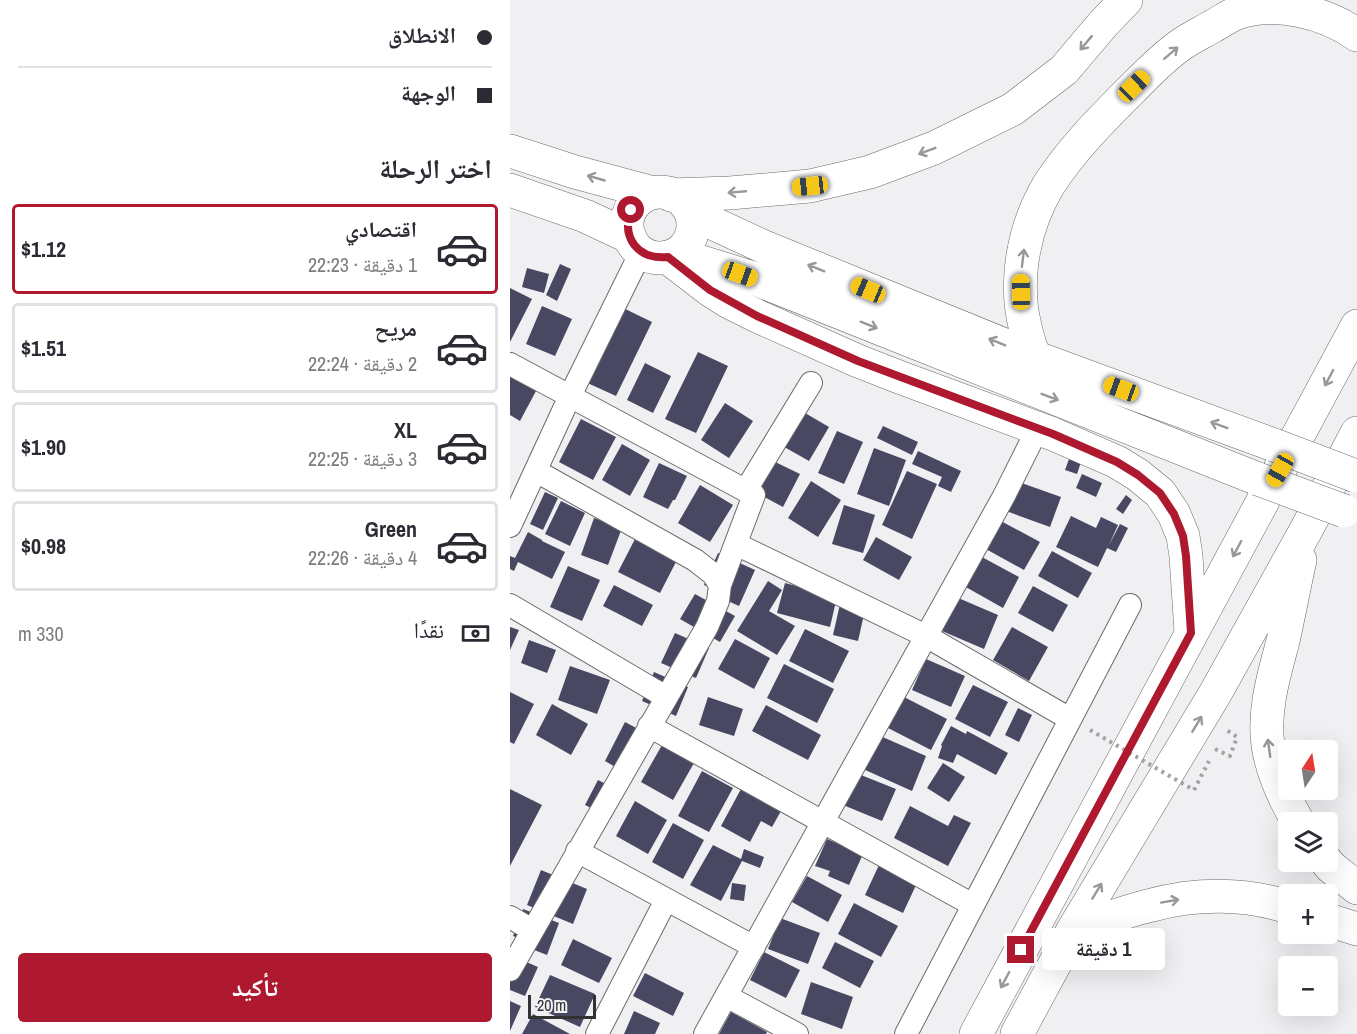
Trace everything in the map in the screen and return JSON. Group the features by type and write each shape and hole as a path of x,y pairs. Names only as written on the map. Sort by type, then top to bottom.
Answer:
{"main road":[{"path":"1126,0 1064,70 1013,109 934,148 870,172 810,186 672,201 644,197 631,210 627,228 710,290 757,316 899,377 1053,434 1117,462 1138,475 1160,493 1174,514 1183,536 1191,633"},
{"path":"1034,357 1024,326 1021,278 1024,249 1034,216 1047,188 1076,148 1118,102 1181,45 1237,12 1286,7 1315,14 1344,26 1357,35"},
{"path":"510,151 672,201 762,246 1034,357 1356,476"},
{"path":"510,190 569,210 654,250 753,278 1258,479 1351,513"},
{"path":"654,250 684,248 693,232 693,223 672,201"},
{"path":"976,1034 1357,326"},
{"path":"1017,1034 1073,930 1216,692 1357,433"},
{"path":"1292,812 1275,776 1267,728 1270,696 1306,530"},
{"path":"1337,872 1357,888"},
{"path":"1073,930 1153,904 1194,897 1229,896 1278,904"},
{"path":"1338,923 1357,929"}],"street":[{"path":"510,526 570,396 654,250"},
{"path":"510,364 754,495 720,585 718,600 707,627 510,970"},
{"path":"746,490 811,383"},
{"path":"705,1034 1004,496 1033,438"},
{"path":"536,471 695,560 713,574 720,585"},
{"path":"736,544 926,636 1080,725"},
{"path":"510,605 666,697"},
{"path":"906,1034 973,905 1080,725 1130,605"},
{"path":"649,726 973,905"},
{"path":"577,851 754,947"},
{"path":"597,1034 666,900"},
{"path":"510,917 532,930"},
{"path":"726,996 798,1034"}],"path":[{"path":"1080,725 1194,790 1215,748 1230,756"}],"building":[{"path":"560,264 571,269 557,301 546,295"},
{"path":"527,268 549,274 544,293 522,287"},
{"path":"510,288 532,299 510,342"},
{"path":"617,305 652,322 616,396 583,381"},
{"path":"542,306 572,319 555,356 526,344"},
{"path":"698,352 728,366 696,433 665,419"},
{"path":"645,363 671,376 653,413 627,400"},
{"path":"510,377 536,391 520,421 510,415"},
{"path":"725,403 753,421 729,458 701,440"},
{"path":"800,410 829,427 809,461 779,444"},
{"path":"581,419 616,437 593,480 559,462"},
{"path":"883,426 918,442 912,455 877,438"},
{"path":"837,431 863,442 844,484 818,473"},
{"path":"622,444 650,460 630,496 602,480"},
{"path":"874,448 906,460 889,506 857,494"},
{"path":"918,451 961,471 951,492 938,486 942,477 912,464"},
{"path":"767,458 800,474 783,507 751,490"},
{"path":"1069,459 1081,462 1077,474 1065,470"},
{"path":"659,463 687,476 668,509 643,497"},
{"path":"907,471 937,484 912,539 882,525"},
{"path":"1082,474 1102,483 1096,497 1076,488"},
{"path":"811,481 841,500 818,537 788,518"},
{"path":"1016,481 1061,497 1050,527 1006,511"},
{"path":"700,485 733,505 710,542 678,523"},
{"path":"545,492 558,498 543,530 530,524"},
{"path":"1126,495 1132,500 1123,514 1116,509"},
{"path":"561,501 585,513 570,546 545,534"},
{"path":"844,505 875,515 863,553 832,544"},
{"path":"1071,516 1096,528 1101,517 1118,525 1109,545 1120,524 1128,528 1116,552 1107,548 1098,567 1056,547"},
{"path":"594,518 622,528 608,565 581,555"},
{"path":"999,520 1040,542 1024,570 984,548"},
{"path":"528,532 565,552 552,579 518,562 514,571 510,569 510,556 515,558"},
{"path":"876,537 912,557 899,580 863,560"},
{"path":"635,539 677,560 660,593 618,572"},
{"path":"1052,551 1092,573 1078,598 1038,576"},
{"path":"718,553 755,570 739,606 719,597 721,592 704,585"},
{"path":"980,556 1019,577 1003,608 964,586"},
{"path":"568,566 600,580 582,621 550,607"},
{"path":"768,581 782,590 769,611 795,626 777,655 737,631"},
{"path":"785,583 837,597 830,627 777,613"},
{"path":"614,585 653,605 642,626 603,606"},
{"path":"1033,586 1068,605 1053,632 1018,613"},
{"path":"695,594 735,616 720,642 680,619"},
{"path":"956,597 998,615 984,649 942,631"},
{"path":"840,604 865,610 858,641 833,635"},
{"path":"510,627 519,630 510,650"},
{"path":"1012,627 1048,647 1029,681 993,660"},
{"path":"805,629 849,651 833,683 789,661"},
{"path":"675,633 709,648 696,678 661,663"},
{"path":"735,639 770,658 754,689 718,669"},
{"path":"529,640 556,650 547,673 521,663"},
{"path":"926,659 965,676 951,707 912,690"},
{"path":"784,664 834,689 817,723 767,698"},
{"path":"570,666 610,680 597,714 558,700"},
{"path":"654,672 688,687 676,716 642,701"},
{"path":"973,685 1008,702 990,737 955,719"},
{"path":"510,692 534,704 514,744 510,742"},
{"path":"708,697 743,709 734,736 699,725"},
{"path":"904,697 947,719 931,750 888,728"},
{"path":"552,704 588,724 571,755 536,735"},
{"path":"766,705 821,735 808,760 752,731"},
{"path":"1018,708 1032,715 1019,742 1005,735"},
{"path":"625,722 653,737 617,768 605,761"},
{"path":"951,726 966,734 967,731 1008,753 996,775 957,754 953,763 938,758 941,745"},
{"path":"878,735 926,756 912,791 863,769"},
{"path":"662,745 694,763 673,800 641,782"},
{"path":"943,763 965,777 949,802 927,788"},
{"path":"702,771 733,788 709,832 678,816"},
{"path":"856,773 896,789 882,821 843,805"},
{"path":"598,780 624,793 611,818 585,805"},
{"path":"510,789 542,805 510,866"},
{"path":"741,789 781,811 772,827 761,821 750,842 721,826"},
{"path":"635,801 667,820 648,854 616,836"},
{"path":"910,806 948,826 954,815 971,823 948,866 894,838"},
{"path":"673,823 704,840 683,879 652,862"},
{"path":"827,839 863,854 849,885 828,876 830,871 815,866"},
{"path":"713,845 741,859 744,849 764,857 760,868 742,861 721,901 690,885"},
{"path":"879,865 917,883 903,913 865,895"},
{"path":"541,870 587,889 573,924 527,905"},
{"path":"807,876 842,895 828,922 792,902"},
{"path":"732,883 746,885 744,901 730,899"},
{"path":"854,903 898,926 881,957 838,934"},
{"path":"523,909 559,923 547,955 524,946 526,941 513,936"},
{"path":"780,918 820,933 808,964 768,949"},
{"path":"573,939 612,958 599,983 561,965"},
{"path":"835,942 874,961 860,988 822,968"},
{"path":"764,952 800,970 786,998 750,980"},
{"path":"510,955 538,967 525,996 510,990"},
{"path":"645,973 684,993 673,1016 633,996"},
{"path":"550,975 595,994 580,1027 535,1007"},
{"path":"811,982 853,997 842,1029 801,1014"},
{"path":"510,1001 521,1006 510,1031"},
{"path":"634,1011 660,1023 655,1034 624,1034"},
{"path":"731,1012 767,1032 766,1034 719,1034"},
{"path":"533,1014 570,1034 522,1034"}],"route":[{"path":"631,210 627,228 634,245 641,252 658,258 668,257 728,301 858,361 1053,434 1117,462 1160,493 1174,514 1183,536 1186,556 1191,633 1021,950"}]}
